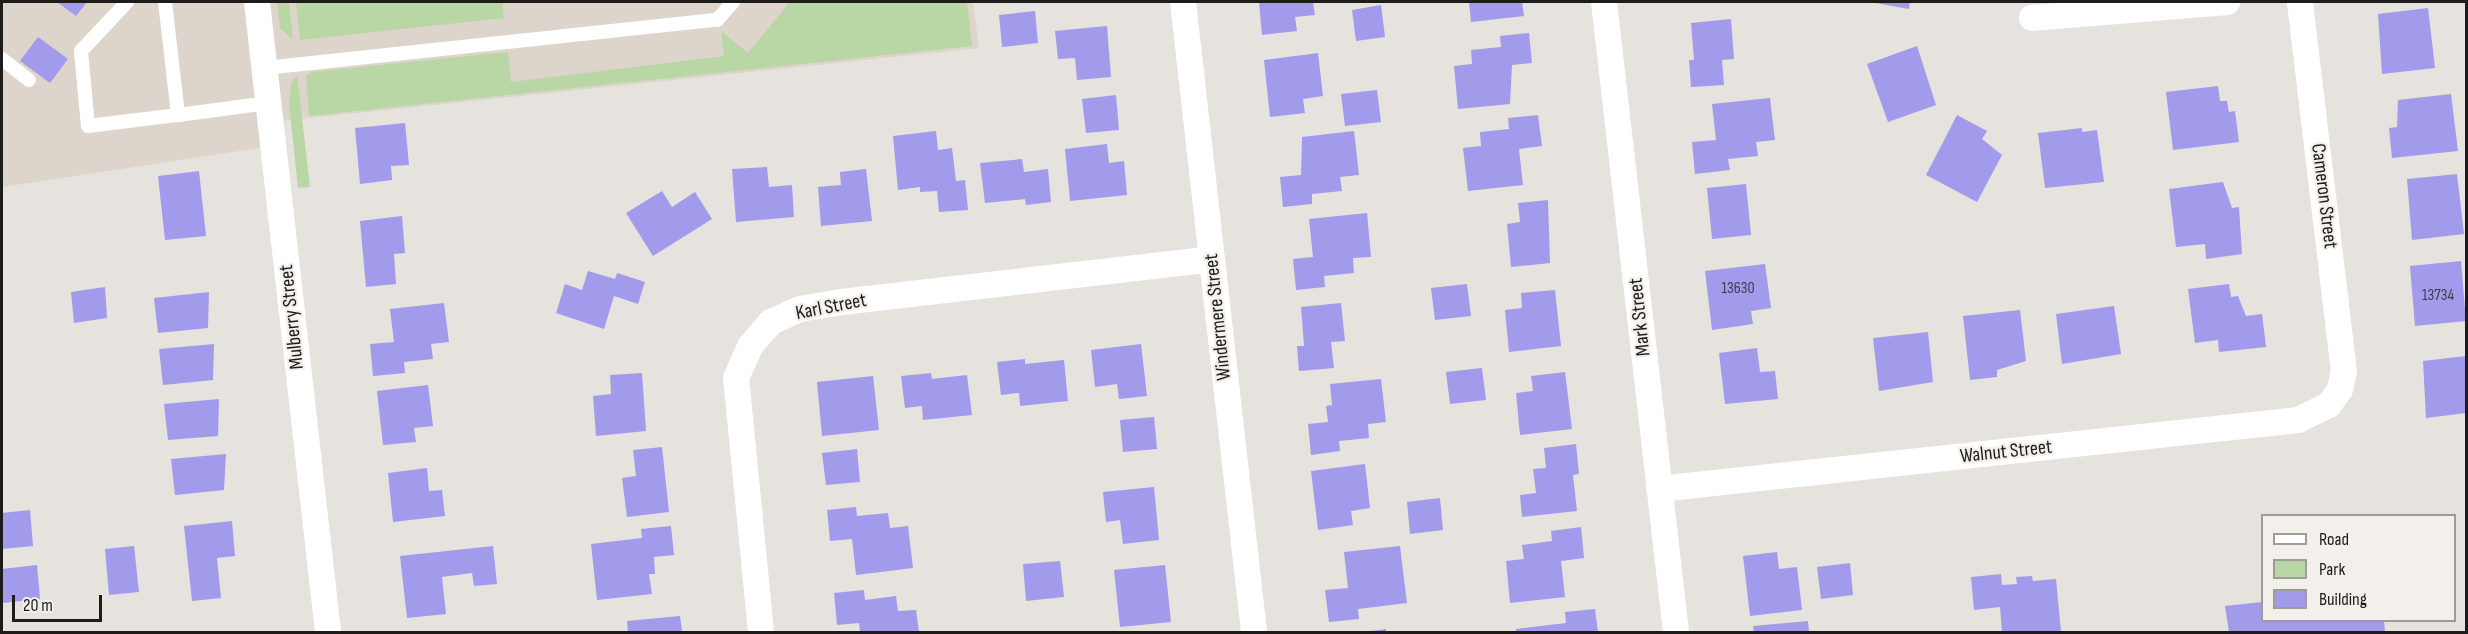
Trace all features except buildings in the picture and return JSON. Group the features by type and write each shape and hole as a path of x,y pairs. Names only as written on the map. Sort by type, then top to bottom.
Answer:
{"street":[{"name":"Mulberry Street","path":"257,2 323,632"},
{"name":"Windermere Street","path":"1183,2 1254,633"},
{"name":"Mark Street","path":"1604,2 1676,633"},
{"path":"2032,18 2227,2"},
{"name":"Cameron Street","path":"2300,2 2339,320 2344,372 2340,389"},
{"name":"Karl Street","path":"761,633 736,378 751,345 771,322 800,309 842,302 1212,259"},
{"name":"Walnut Street","path":"1659,489 2298,420 2329,405 2340,389"}],"lane":[{"path":"127,2 81,51 88,126 268,103"},
{"path":"165,2 178,115"},
{"path":"265,68 717,20 733,2"},
{"path":"2,59 29,80"}],"shaded area":[{"path":"2,2 973,2 979,48 271,122 273,146 2,187"}],"green space":[{"path":"277,2 289,2 293,40 280,28"},
{"path":"296,2 502,2 504,18 300,40"},
{"path":"790,2 967,2 972,46 309,116 306,76 311,72 508,52 511,82 724,56 721,31 748,53"},
{"path":"297,75 310,187 298,188 289,104 291,84"}]}
